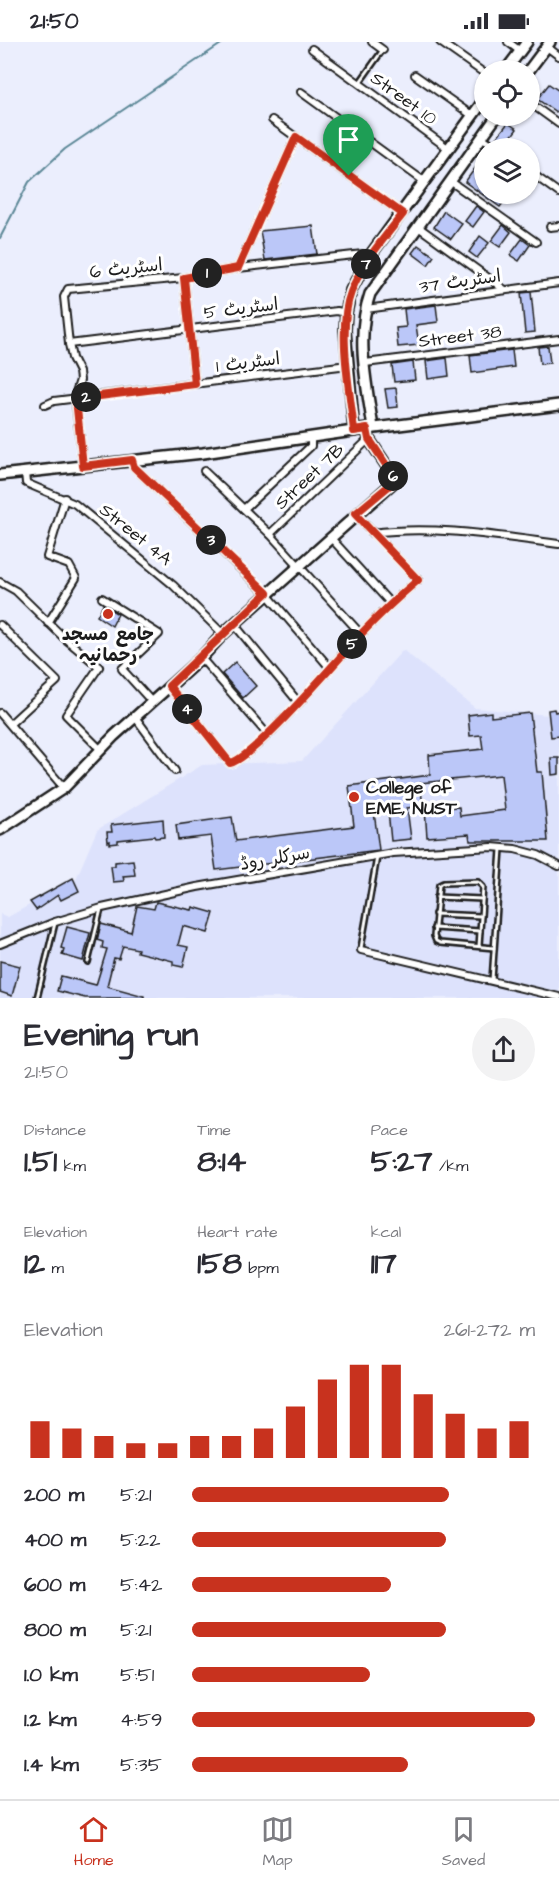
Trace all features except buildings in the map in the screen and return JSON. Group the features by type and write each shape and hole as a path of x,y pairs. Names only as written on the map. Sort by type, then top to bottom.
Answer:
{"main road":[{"path":"513,60 527,42"},
{"path":"537,60 548,45"},
{"path":"354,431 345,330 351,290 369,257 403,214 473,116"},
{"path":"0,830 64,788 135,717 201,658 267,593 396,480 369,439 363,338 365,309 370,294 382,274 489,126"},
{"path":"350,384 367,382"},
{"path":"0,475 203,453 559,405"}],"street":[{"path":"372,42 382,50"},
{"path":"440,42 474,66"},
{"path":"508,42 520,51"},
{"path":"548,45 559,56"},
{"name":"Street 10","path":"312,49 449,149"},
{"path":"415,75 473,116"},
{"path":"300,92 425,182"},
{"path":"540,110 559,124"},
{"path":"272,120 403,214"},
{"path":"238,268 296,137"},
{"path":"540,179 559,193"},
{"path":"450,181 536,242"},
{"path":"417,225 505,290"},
{"path":"550,227 559,226"},
{"name":"اسٹریٹ 6","path":"69,344 65,292 68,289 184,278 238,268 363,254 369,257"},
{"path":"184,278 195,384"},
{"name":"اسٹریٹ 37","path":"365,309 559,283"},
{"name":"اسٹریٹ 5","path":"69,344 337,311 346,313"},
{"name":"Street 38","path":"365,363 559,339"},
{"path":"69,344 72,358 80,372 76,399 83,466"},
{"name":"اسٹریٹ 1","path":"45,405 54,401 348,366"},
{"path":"244,509 311,446 311,437"},
{"name":"Street 7B","path":"270,534 369,439"},
{"path":"132,460 134,467 267,593 330,668"},
{"path":"204,471 300,565 361,634"},
{"name":"Street 4A","path":"25,472 26,483 65,498 90,516 164,577 223,634"},
{"path":"48,623 76,578 69,565 47,557 65,498"},
{"path":"169,686 230,763 237,761 267,734 299,703 361,634 418,580 355,514"},
{"path":"372,533 430,531 559,544"},
{"path":"330,537 391,604"},
{"path":"0,582 16,591 48,623 99,667 66,715 101,750"},
{"path":"102,598 159,634 122,669 152,702"},
{"path":"234,624 299,703"},
{"path":"0,625 57,681 10,724"},
{"path":"201,658 267,734"},
{"path":"0,713 64,788"},
{"path":"135,717 175,771"},
{"name":"سرکلر روڈ","path":"0,944 55,922 102,908 197,887 393,853 515,849 538,855 559,866"},
{"path":"361,950 559,997"}],"lane":[{"path":"359,83 382,50"},
{"path":"492,981 501,848"},
{"path":"361,950 377,856"},
{"path":"479,946 483,888 478,882 439,885 434,928 436,941 494,948"},
{"path":"437,897 482,899"},
{"path":"88,962 102,908"},
{"path":"435,914 481,916"},
{"path":"38,998 55,922"},
{"path":"434,928 480,931"}],"shaded area":[{"name":"College of EME, NUST","path":"403,650 475,708 559,716 559,998 0,998 0,914 8,917 76,879 97,830 202,765 302,761"}],"waterway":[{"path":"0,238 29,182 65,149 224,42"}],"place":[{"name":"جامع مسجد رحمانیہ","path":"108,614"},
{"name":"College of EME, NUST","path":"354,797"}],"route":[{"path":"296,137 349,176 403,214 369,257 348,299 345,330 354,431 367,429 369,439 396,480 355,514 418,580 361,634 299,703 237,761 230,763 169,686 267,593 134,467 132,460 83,466 76,399 195,384 184,278 238,268 296,137"}]}
